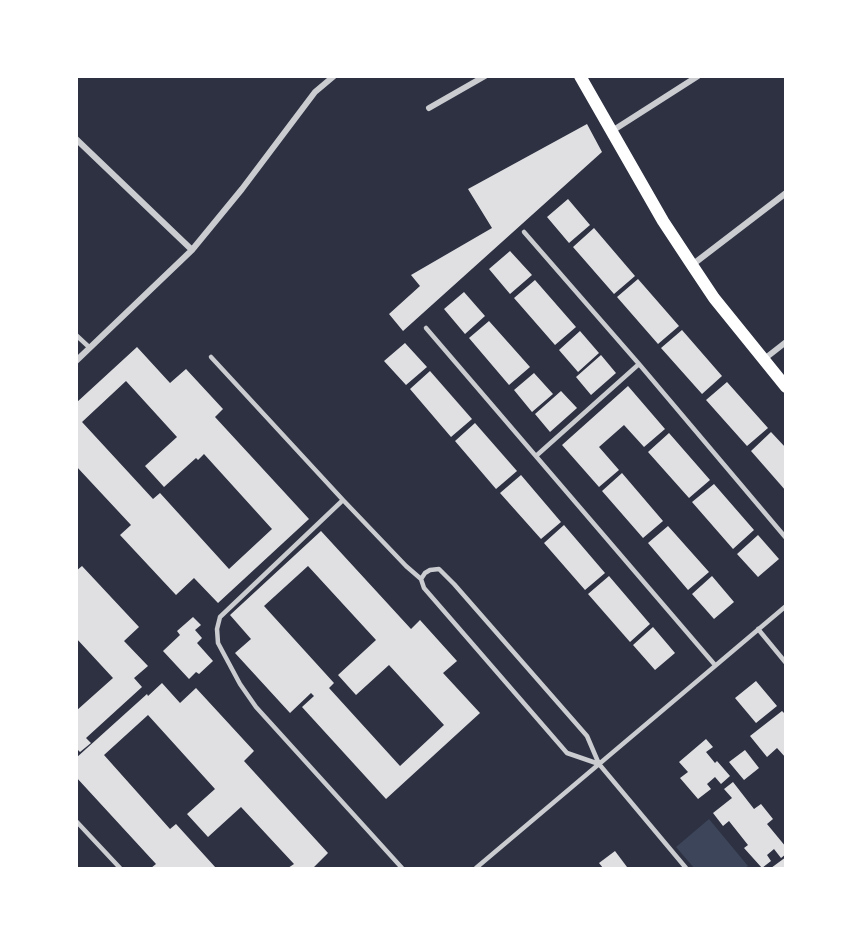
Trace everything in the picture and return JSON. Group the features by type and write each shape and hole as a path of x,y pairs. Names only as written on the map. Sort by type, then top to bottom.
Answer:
{"main road":[{"path":"580,76 663,221 692,265 714,298 786,387"}],"street":[{"path":"76,361 192,250 242,189 315,92 334,76"},
{"path":"429,108 485,76"},
{"path":"612,131 698,76"},
{"path":"76,139 192,250"},
{"path":"692,265 786,193"},
{"path":"764,360 786,342"}],"lane":[{"path":"524,232 786,538"},
{"path":"426,328 715,665"},
{"path":"76,335 90,348"},
{"path":"211,357 343,500 421,579 424,588 567,753 599,764"},
{"path":"536,456 639,364"},
{"path":"343,500 220,617 217,629 218,643 240,684 256,706 402,868"},
{"path":"421,579 430,570 436,568 443,571 588,736 599,764 686,868"},
{"path":"476,868 786,606"},
{"path":"758,629 786,663"},
{"path":"76,821 120,868"}],"shaded area":[{"path":"709,819 748,866 745,868 694,868 676,847"}],"building":[{"path":"587,124 602,152 403,331 389,314 420,286 411,275 492,228 468,189"},
{"path":"568,199 590,225 569,243 547,217"},
{"path":"594,228 635,276 614,294 573,247"},
{"path":"510,251 532,275 510,294 489,269"},
{"path":"638,279 679,326 658,344 617,297"},
{"path":"535,280 576,327 555,345 514,298"},
{"path":"464,292 485,316 465,334 444,309"},
{"path":"489,321 530,367 509,385 469,338"},
{"path":"682,330 722,376 702,394 661,348"},
{"path":"580,331 599,353 578,372 559,350"},
{"path":"405,343 427,367 406,385 384,361"},
{"path":"137,347 170,383 186,369 223,409 215,417 309,519 218,603 194,578 176,595 120,535 131,525 76,466 76,403","holes":["126,381 177,437 145,466 164,487 196,458 198,460 204,454 272,529 229,569 160,493 153,499 82,422"]},
{"path":"601,355 616,373 591,395 576,377"},
{"path":"430,371 472,419 451,437 410,389"},
{"path":"534,373 553,394 532,412 514,390"},
{"path":"727,382 768,428 747,446 706,400"},
{"path":"628,386 665,429 644,447 624,425 599,447 619,470 599,487 562,445"},
{"path":"561,391 577,408 550,432 535,414"},
{"path":"475,423 517,471 496,489 455,441"},
{"path":"771,432 786,448 786,491 751,451"},
{"path":"669,433 710,480 689,498 648,452"},
{"path":"622,473 663,521 643,538 602,491"},
{"path":"521,475 561,522 541,539 500,493"},
{"path":"714,484 754,530 733,549 692,502"},
{"path":"564,525 605,573 585,590 544,543"},
{"path":"668,526 709,572 688,590 648,543"},
{"path":"321,531 411,629 420,620 457,661 443,673 480,713 386,799 302,707 314,696 311,693 290,713 235,653 251,639 230,615","holes":["308,566 376,640 338,675 356,695 389,665 444,725 400,766 329,688 334,683 264,606"]},
{"path":"758,535 779,559 758,577 737,554"},
{"path":"82,566 139,627 124,641 148,666 134,678 142,687 86,738 91,743 80,752 76,748 76,711 113,678 76,638 76,571"},
{"path":"609,576 650,624 630,642 588,594"},
{"path":"712,576 734,602 714,619 692,594"},
{"path":"193,617 201,625 195,630 202,638 197,643 213,661 199,674 196,672 189,679 163,651 180,635 177,631"},
{"path":"653,627 675,653 655,670 633,645"},
{"path":"756,681 777,706 756,723 735,698"},
{"path":"162,683 180,703 196,688 254,751 244,761 328,853 315,868 288,868 294,864 241,807 208,837 187,814 215,789 148,715 104,755 170,829 176,824 216,868 151,868 156,864 76,777 76,758"},
{"path":"782,711 786,715 786,758 777,748 767,757 750,736"},
{"path":"706,739 713,747 706,752 730,776 721,784 715,777 707,784 711,789 698,799 680,778 688,772 679,762"},
{"path":"745,750 759,768 744,780 729,762"},
{"path":"733,782 754,809 761,804 773,819 767,824 786,847 786,854 781,858 774,849 767,855 771,861 762,868 744,848 748,845 729,821 723,826 713,813 732,798 724,789"},
{"path":"615,851 627,867 603,868 599,863"},
{"path":"786,857 786,868 771,868"}]}
